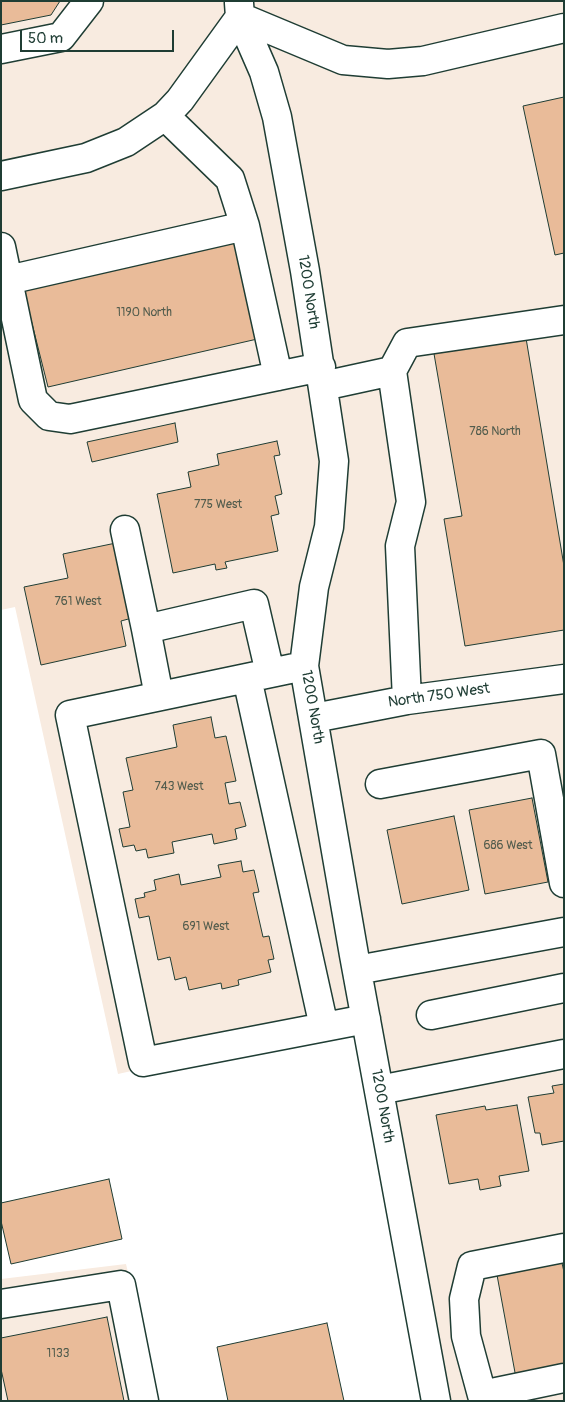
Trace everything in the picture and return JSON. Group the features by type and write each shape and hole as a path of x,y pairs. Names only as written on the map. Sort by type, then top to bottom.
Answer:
{"street":[{"path":"1,49 61,37 89,1"},
{"path":"1,176 86,158 126,142 165,116 180,100 239,9 344,60 388,64 423,61 564,28"},
{"name":"1200 North","path":"239,9 264,72 277,117 305,270 334,461 329,526 314,587 304,666 357,970 436,1401"},
{"path":"165,116 230,179 245,226 278,376"},
{"path":"8,280 245,226"},
{"path":"1,246 33,400 49,416 70,419 278,376 322,377 392,371"},
{"path":"407,700 400,546 411,502 392,371 407,344 564,320"},
{"path":"125,530 159,696"},
{"path":"146,629 254,604 259,676 324,1027"},
{"path":"304,666 70,715 142,1062 366,1019"},
{"name":"North 750 West","path":"314,718 407,700 564,679"},
{"path":"380,784 541,754 564,883"},
{"path":"357,970 564,932"},
{"path":"430,1015 564,988"},
{"path":"379,1090 564,1054"},
{"path":"564,1248 472,1266 464,1298 466,1336 482,1395 564,1378"},
{"path":"1,1304 121,1285 144,1401"},
{"path":"426,1346 466,1336"}],"shaded area":[{"path":"1,1 564,1 564,1401 436,1401 366,1019 118,1074 15,607 1,610"},
{"path":"126,1264 159,1401 1,1401 1,1279"}],"building":[{"path":"1,1 60,1 51,15 1,25"},
{"path":"564,97 564,253 555,255 523,106"},
{"path":"241,236 266,337 48,387 23,288"},
{"path":"525,332 564,566 564,630 465,646 444,519 462,516 433,348"},
{"path":"175,423 178,442 92,462 87,442"},
{"path":"277,441 280,455 274,456 282,494 275,496 279,514 271,516 278,551 225,562 227,568 216,570 215,564 173,573 157,494 191,487 188,472 219,465 217,454"},
{"path":"116,543 132,618 121,621 126,646 41,665 24,587 68,578 63,554"},
{"path":"211,717 215,738 226,736 236,781 225,783 229,804 240,802 246,826 235,829 237,839 214,844 212,834 172,842 174,853 148,858 146,849 136,851 134,845 123,847 119,829 130,827 123,792 133,790 126,758 177,747 173,725"},
{"path":"532,798 548,882 485,894 469,810"},
{"path":"454,816 469,890 402,904 387,830"},
{"path":"241,861 243,872 254,870 259,892 253,893 263,937 269,936 274,959 268,960 271,972 238,980 239,985 222,989 221,983 189,990 186,977 175,980 170,957 158,960 149,916 139,918 135,899 145,897 144,893 156,890 154,880 179,874 181,885 221,877 218,865"},
{"path":"564,1084 564,1141 542,1145 540,1133 535,1133 528,1097 554,1093 552,1086"},
{"path":"517,1105 529,1171 499,1176 501,1186 480,1190 478,1179 449,1184 436,1115 485,1106 486,1110"},
{"path":"109,1179 122,1239 11,1264 1,1221 1,1203"},
{"path":"562,1263 564,1272 564,1369 516,1378 497,1275"},
{"path":"107,1317 124,1401 8,1401 1,1369 1,1338"},
{"path":"327,1323 344,1401 228,1401 217,1347"}]}
